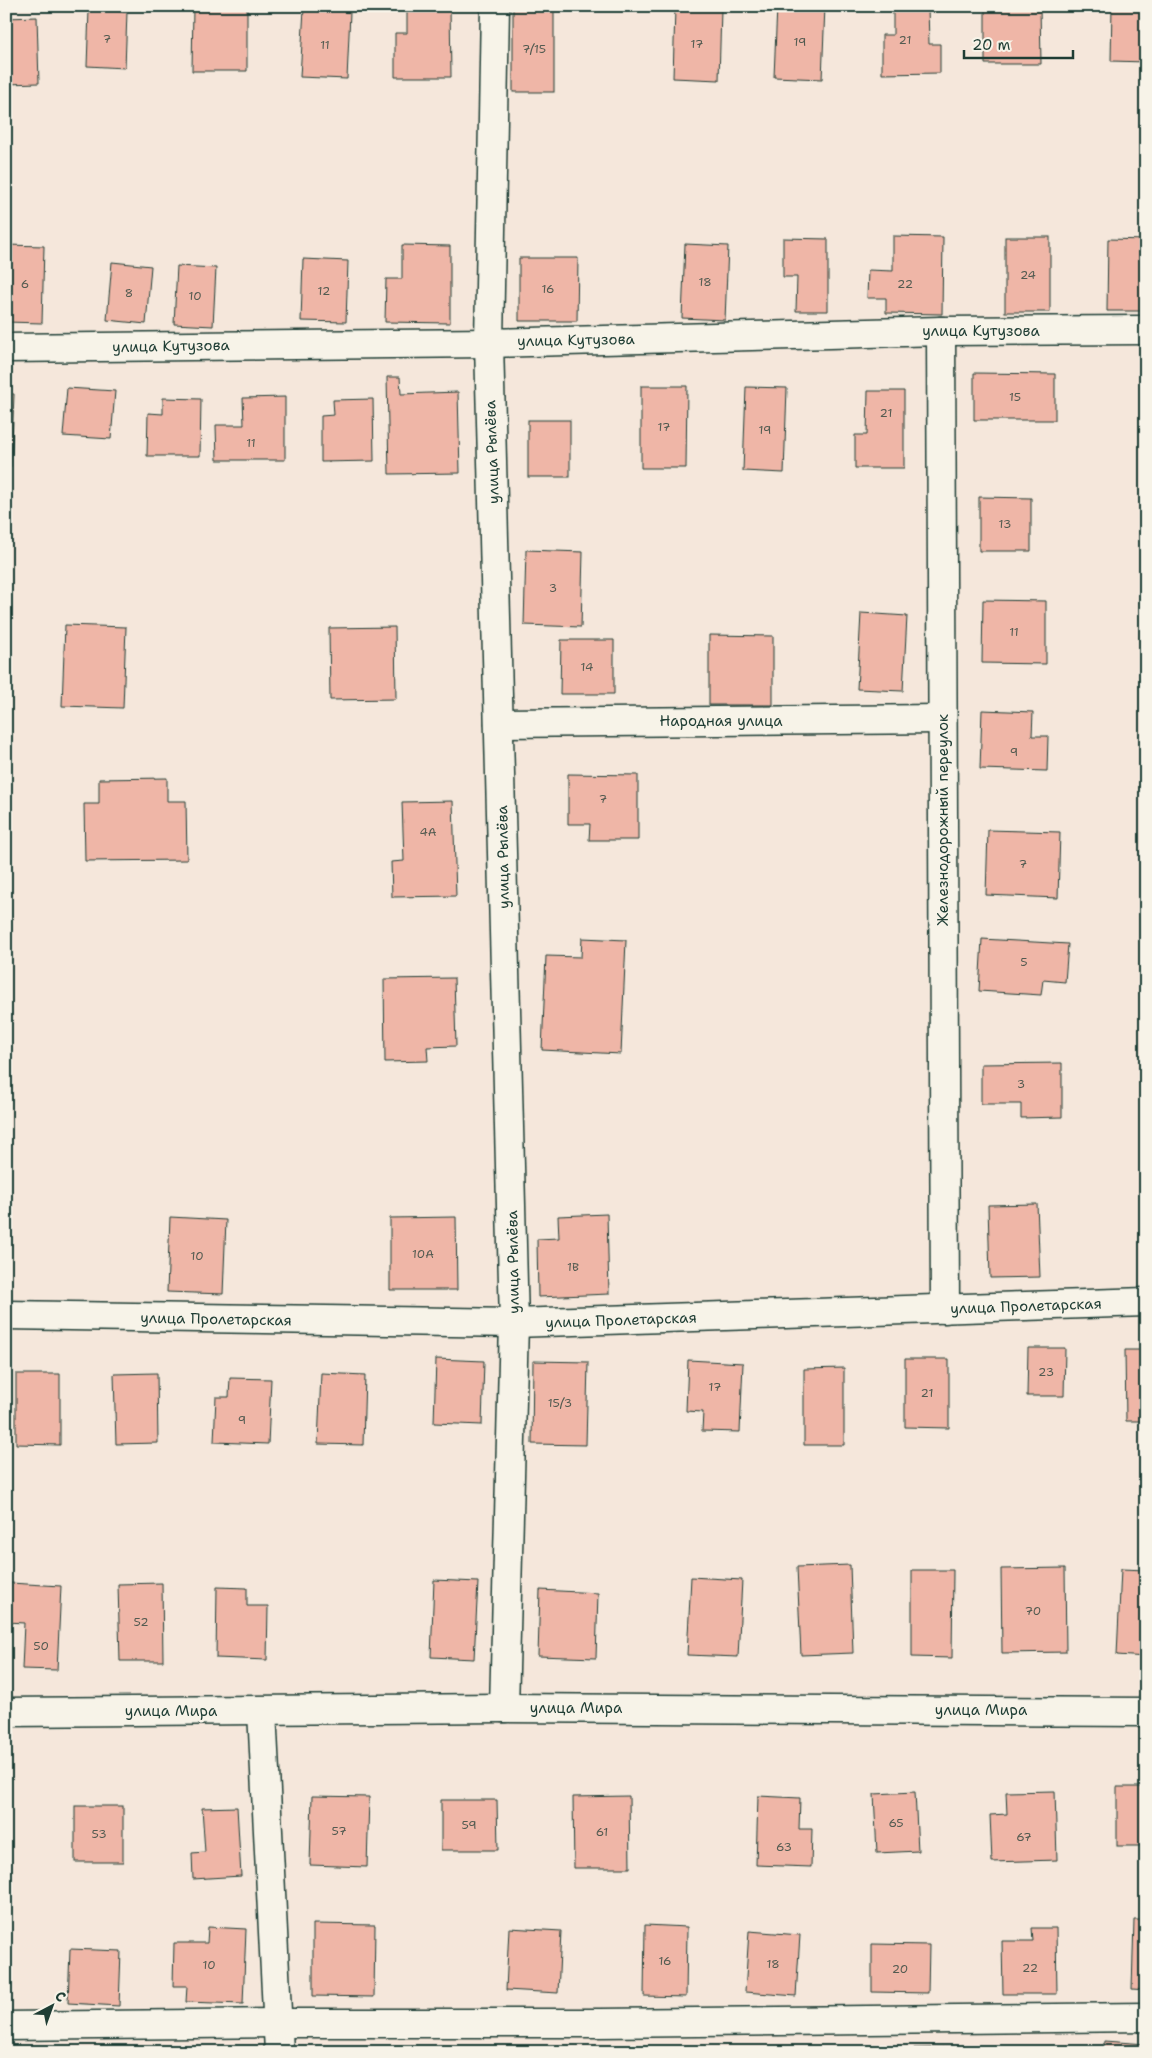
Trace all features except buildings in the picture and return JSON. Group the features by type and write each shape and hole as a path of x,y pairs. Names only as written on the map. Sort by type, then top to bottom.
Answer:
{"street":[{"name":"улица Рылёва","path":"495,6 488,342 514,1324 504,1708"},
{"name":"улица Кутузова","path":"6,348 488,342 941,331 1146,330"},
{"name":"Железнодорожный переулок","path":"941,331 945,1309"},
{"name":"Народная улица","path":"499,723 942,720"},
{"name":"улица Пролетарская","path":"6,1316 514,1324 1146,1302"},
{"name":"улица Мира","path":"6,1712 504,1708 1146,1712"},
{"path":"262,1711 279,2052"},
{"path":"6,2026 279,2023 600,2023 1146,2017"}]}
